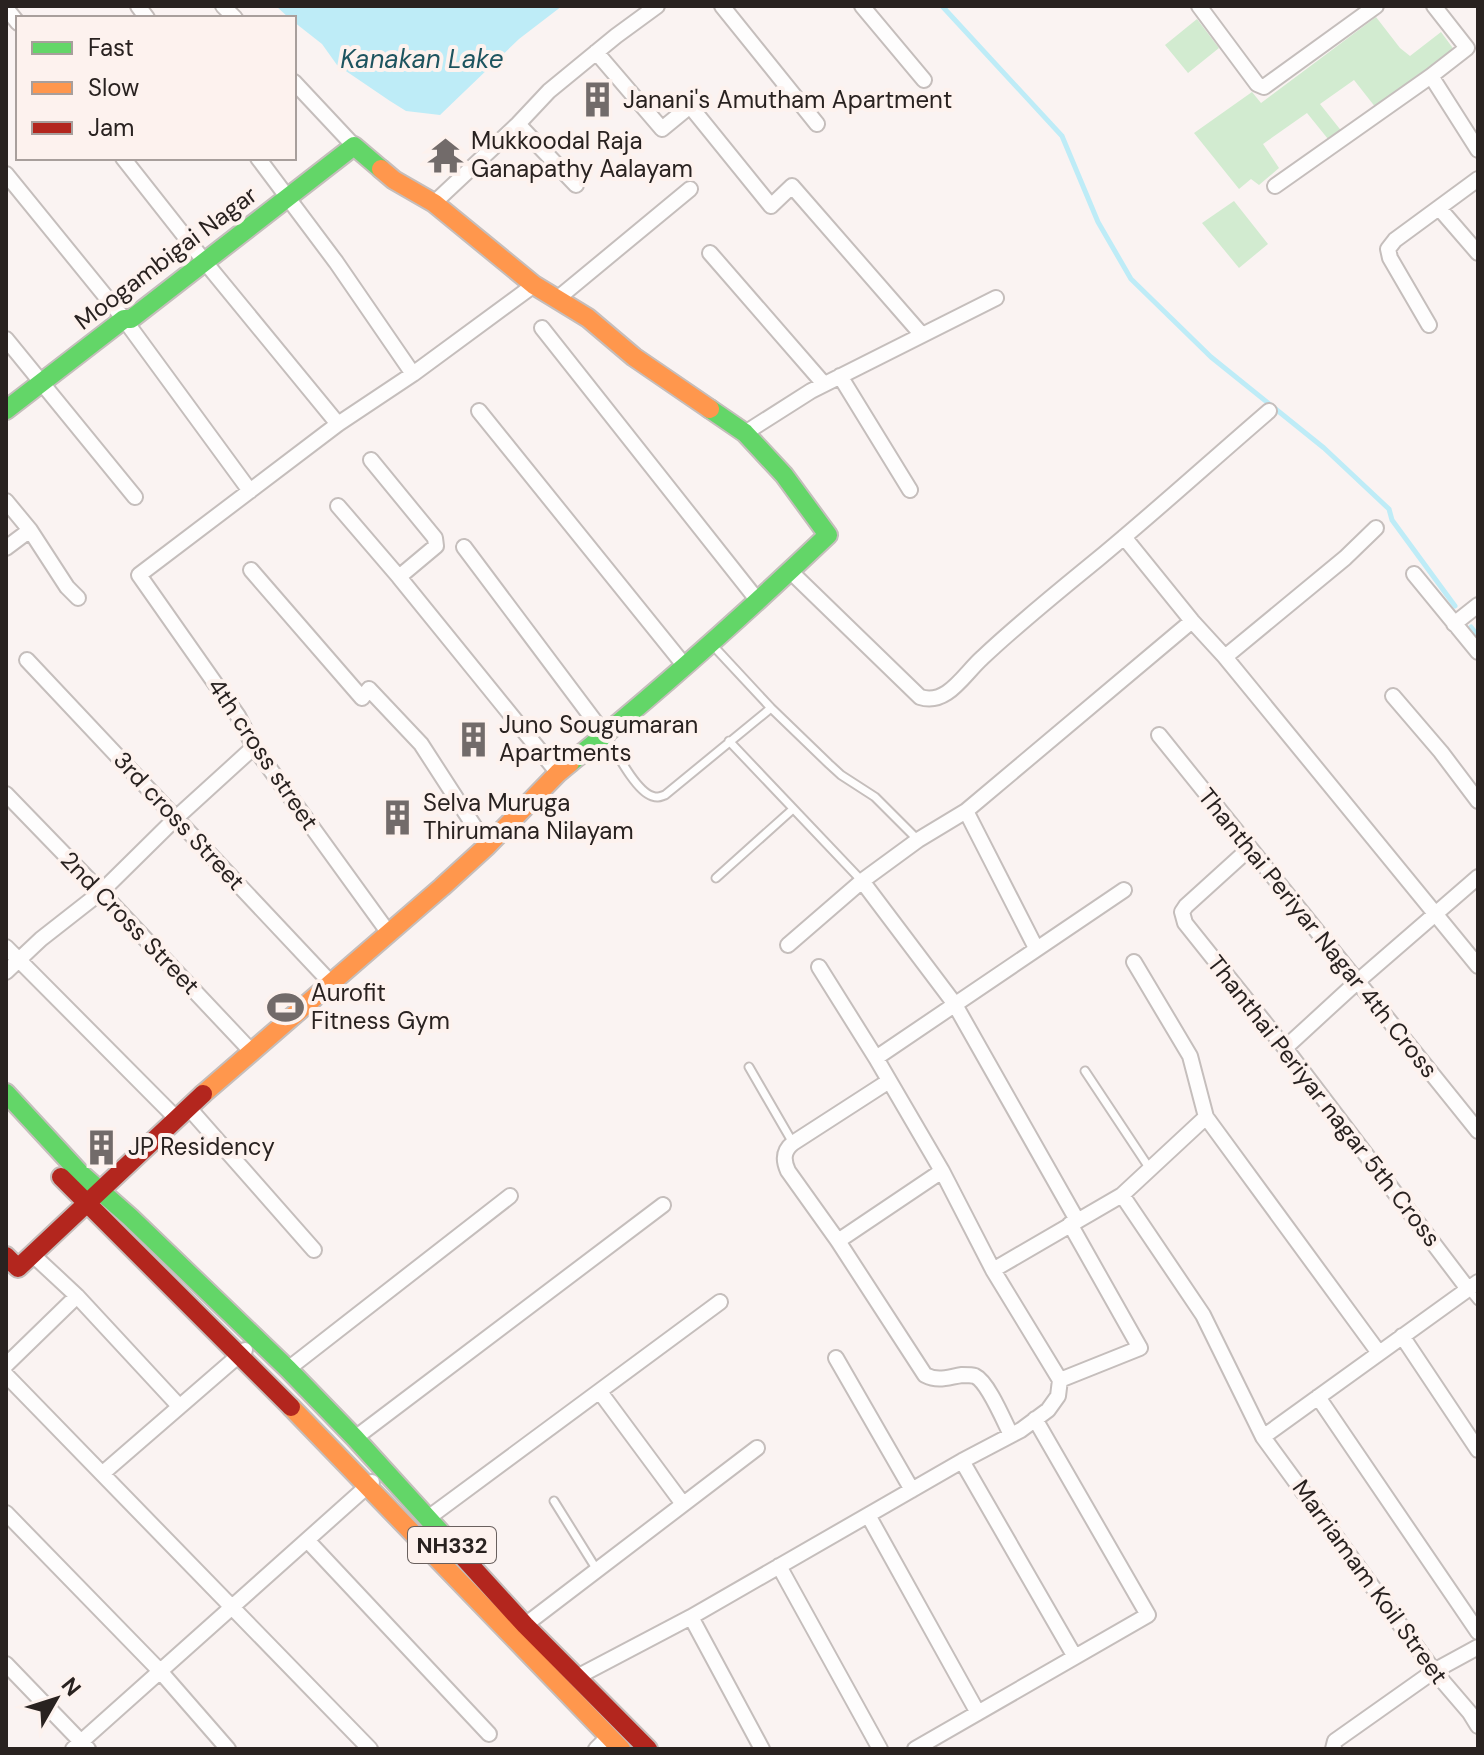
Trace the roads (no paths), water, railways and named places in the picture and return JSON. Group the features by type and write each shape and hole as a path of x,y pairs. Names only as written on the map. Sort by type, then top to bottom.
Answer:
{"main road":[{"name":"Moogambigai Nagar","path":"6,410 124,319 131,319 354,146"},
{"path":"6,1256 18,1268 33,1255 182,1113 487,846 558,773 758,601 828,535 784,475 745,433 634,357 588,318 534,285 434,203 394,180 354,146"},
{"path":"6,1093 80,1173 104,1221 240,1354 367,1486 608,1745"},
{"path":"6,1119 94,1197 130,1217 258,1339"},
{"name":"NH332","path":"258,1339 355,1438 525,1625 648,1749"}],"street":[{"path":"434,203 549,91 657,6"},
{"path":"722,6 817,124"},
{"path":"862,6 924,80"},
{"path":"1202,7 1257,84 1264,87 1376,6"},
{"path":"1275,186 1472,45 1434,6"},
{"path":"596,52 662,129 690,106 771,206 792,186 922,335"},
{"path":"1431,76 1478,150"},
{"path":"296,84 354,146"},
{"path":"518,124 576,185"},
{"path":"125,160 338,424"},
{"path":"260,160 413,374"},
{"path":"6,174 124,319 250,491 338,424 413,374 534,285"},
{"path":"1429,325 1390,258 1388,249 1395,240 1478,179"},
{"path":"557,299 690,189"},
{"path":"1439,208 1478,253"},
{"path":"710,253 824,384"},
{"path":"745,433 824,384 996,298"},
{"path":"542,328 758,601"},
{"path":"6,339 135,497"},
{"path":"840,376 910,490"},
{"path":"479,411 684,665"},
{"path":"790,571 920,697 929,700 939,698 1026,618 1269,411"},
{"path":"371,460 435,538 436,546 399,577"},
{"name":"4th cross street","path":"250,491 139,575 238,716 254,747 388,932"},
{"path":"6,501 78,598"},
{"path":"338,506 558,773"},
{"path":"1225,657 1345,558 1376,528"},
{"path":"6,548 30,530"},
{"path":"1124,537 1478,966"},
{"path":"464,547 605,735"},
{"path":"251,570 362,698 369,689 421,744 487,846"},
{"path":"1414,574 1478,652"},
{"path":"1454,624 1478,605"},
{"path":"788,945 862,881 918,840 966,811 1192,621"},
{"name":"3rd cross Street","path":"27,660 331,983"},
{"path":"1393,696 1478,801"},
{"name":"Thanthai Periyar Nagar 4th Cross","path":"1159,735 1478,1131"},
{"path":"6,972 41,939 101,892 254,747"},
{"name":"2nd Cross Street","path":"6,794 252,1052"},
{"path":"966,811 1036,948"},
{"name":"Thanthai Periyar nagar 5th Cross","path":"1250,848 1186,906 1182,912 1185,923 1475,1291"},
{"path":"1285,1048 1478,877"},
{"path":"862,881 954,1003 1140,1348 1060,1380"},
{"path":"876,1058 1124,890"},
{"path":"6,947 182,1113 314,1250"},
{"path":"1134,962 1190,1056 1206,1117 1379,1353"},
{"path":"577,1677 691,1617 1021,1430 1048,1410 1058,1396 1060,1380 993,1270 942,1171 819,967"},
{"path":"889,1081 793,1143 788,1147 784,1162 925,1375 934,1380 974,1376 983,1382 1011,1435"},
{"path":"993,1270 1122,1195 1206,1117"},
{"path":"838,1241 942,1171"},
{"name":"Marriamam Koil Street","path":"1122,1195 1203,1315 1263,1437 1434,1671 1478,1726"},
{"path":"288,1369 510,1196"},
{"path":"355,1438 663,1205"},
{"path":"33,1255 77,1296 179,1406"},
{"path":"1263,1437 1402,1336 1475,1291"},
{"path":"6,1365 77,1296"},
{"path":"428,1518 720,1302"},
{"path":"1402,1336 1478,1450"},
{"path":"103,1473 258,1339"},
{"path":"836,1358 912,1490"},
{"path":"6,1375 370,1749"},
{"path":"600,1392 683,1504"},
{"path":"1318,1397 1478,1632"},
{"path":"915,1749 1148,1615 1035,1419"},
{"path":"525,1625 757,1448"},
{"path":"962,1461 1075,1657"},
{"path":"6,1664 80,1746 384,1471"},
{"path":"6,1513 160,1671 228,1749"},
{"path":"868,1515 978,1713"},
{"path":"307,1540 489,1734"},
{"path":"779,1566 880,1749"},
{"path":"691,1617 762,1749"},
{"path":"1333,1749 1335,1741 1434,1671 1478,1647"}],"lane":[{"path":"718,651 771,708 841,775 875,797 918,840"},
{"path":"605,735 639,787 657,798 665,795 771,708"},
{"path":"729,741 862,881"},
{"path":"716,878 793,809"},
{"path":"749,1067 793,1143"},
{"path":"1085,1071 1150,1169"},
{"path":"554,1501 597,1570"}],"water":[{"name":"Kanakan Lake","path":"276,6 562,6 519,39 440,115 406,111 390,101 337,65 322,44 296,24 296,16 287,16"}],"waterway":[{"path":"942,6 1062,136 1098,222 1131,279 1211,357 1324,448 1389,509 1392,520 1455,606"},
{"path":"1471,627 1478,636"}],"place":[{"name":"Janani's Amutham Apartment","path":"597,100"},
{"name":"Mukkoodal Raja Ganapathy Aalayam","path":"445,155"},
{"name":"Juno Sougumaran Apartments","path":"473,739"},
{"name":"Selva Muruga Thirumana Nilayam","path":"397,817"},
{"name":"Aurofit Fitness Gym","path":"285,1007"},
{"name":"JP Residency","path":"102,1147"}]}
